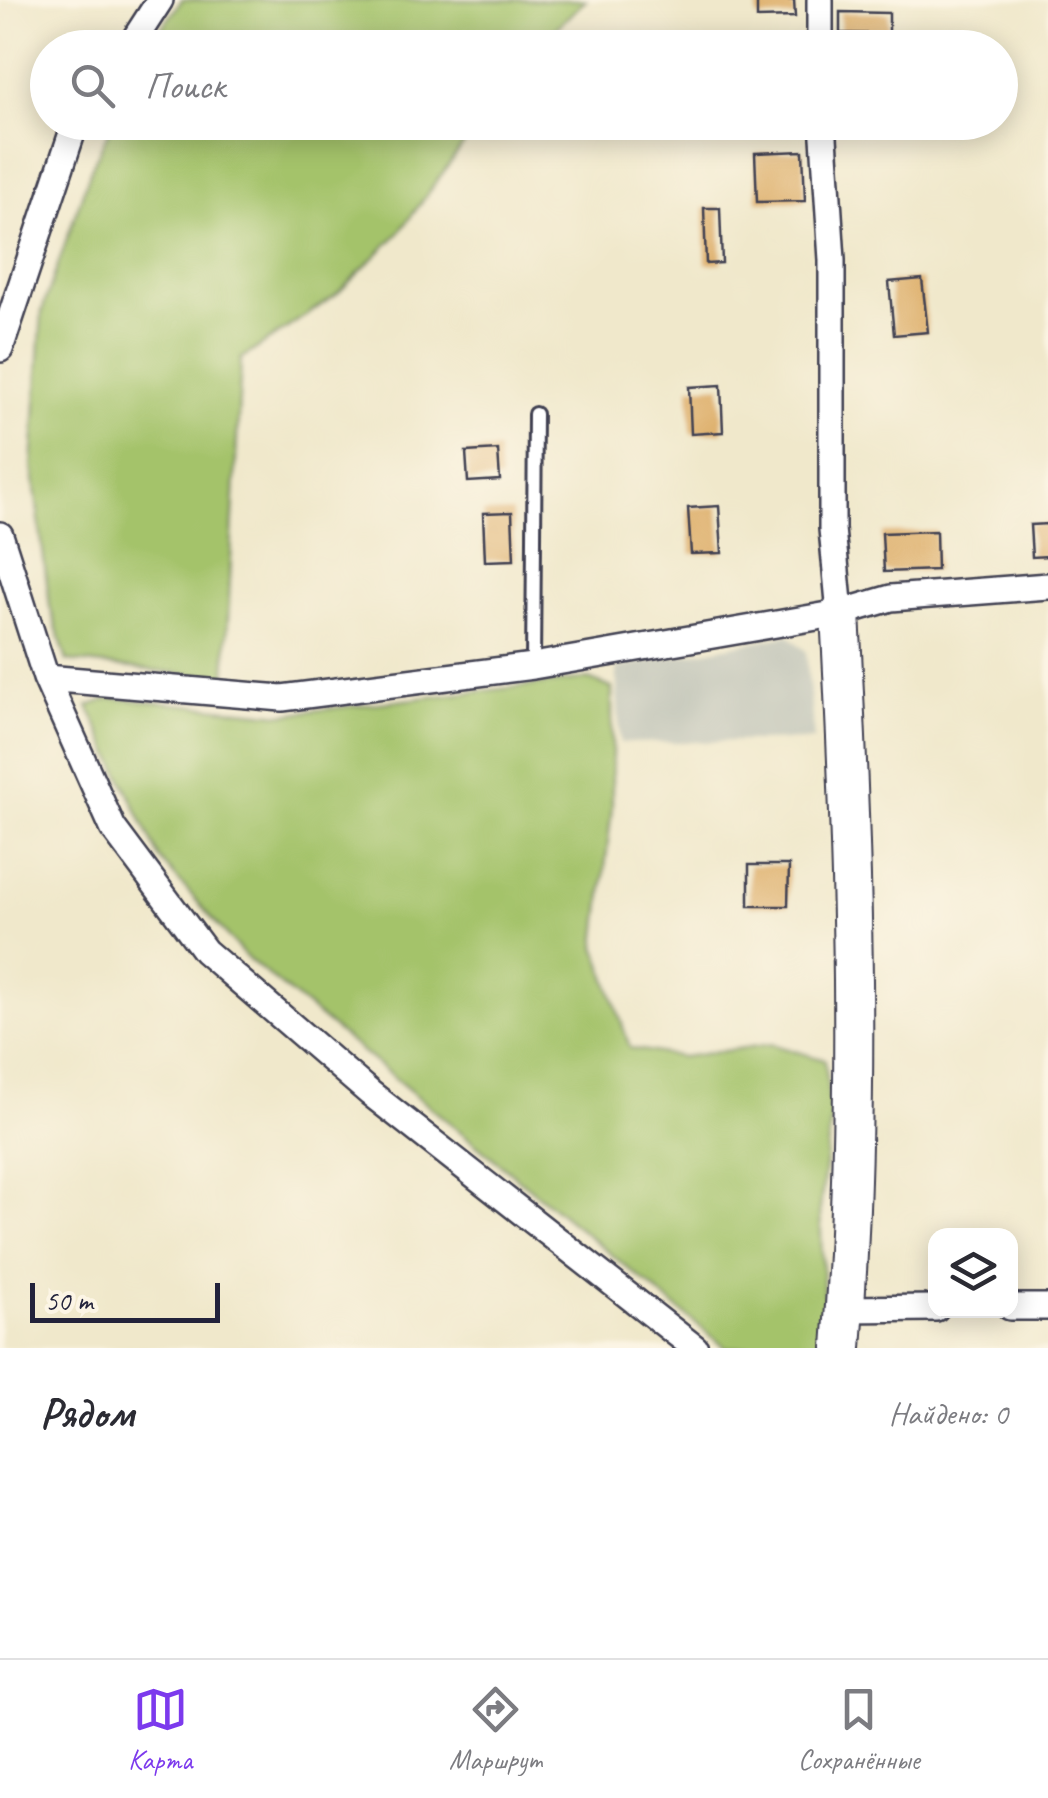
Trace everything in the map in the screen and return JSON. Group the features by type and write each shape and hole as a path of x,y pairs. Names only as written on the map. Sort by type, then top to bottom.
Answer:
{"street":[{"path":"141,30 160,0"},
{"path":"820,0 820,30"},
{"path":"0,349 70,140"},
{"path":"825,140 832,260 832,529 840,613 853,900 854,1100 842,1348"},
{"path":"0,535 46,678 114,828 205,951 370,1093 695,1348"},
{"path":"46,678 282,698 533,666 840,613 890,598 1048,586"},
{"path":"1018,1307 1048,1307"},
{"path":"845,1309 928,1308"}],"lane":[{"path":"533,666 535,414"}],"shaded area":[{"path":"788,635 806,651 814,740 620,743 616,668"}],"green space":[{"path":"182,0 586,0 554,30 160,30"},
{"path":"105,140 467,140 399,233 336,295 241,359 225,678 67,661 50,607 32,465 42,311"},
{"path":"588,679 612,688 612,808 596,946 630,1048 682,1057 771,1044 825,1060 831,1117 820,1209 826,1348 726,1348 245,956 160,859 88,706 111,698 283,714"}],"building":[{"path":"757,0 794,0 795,17 757,18"},
{"path":"840,12 889,13 889,30 840,30"},
{"path":"803,151 805,201 757,202 755,153"},
{"path":"704,208 720,208 722,263 706,264"},
{"path":"922,279 928,332 894,335 889,282"},
{"path":"721,385 723,432 691,434 689,387"},
{"path":"498,450 500,480 468,482 466,452"},
{"path":"719,506 722,553 691,554 688,508"},
{"path":"512,512 514,560 485,561 483,513"},
{"path":"1048,524 1048,556 1032,557 1030,525"},
{"path":"936,531 937,570 884,572 882,533"},
{"path":"749,865 789,865 788,906 749,906"}]}
